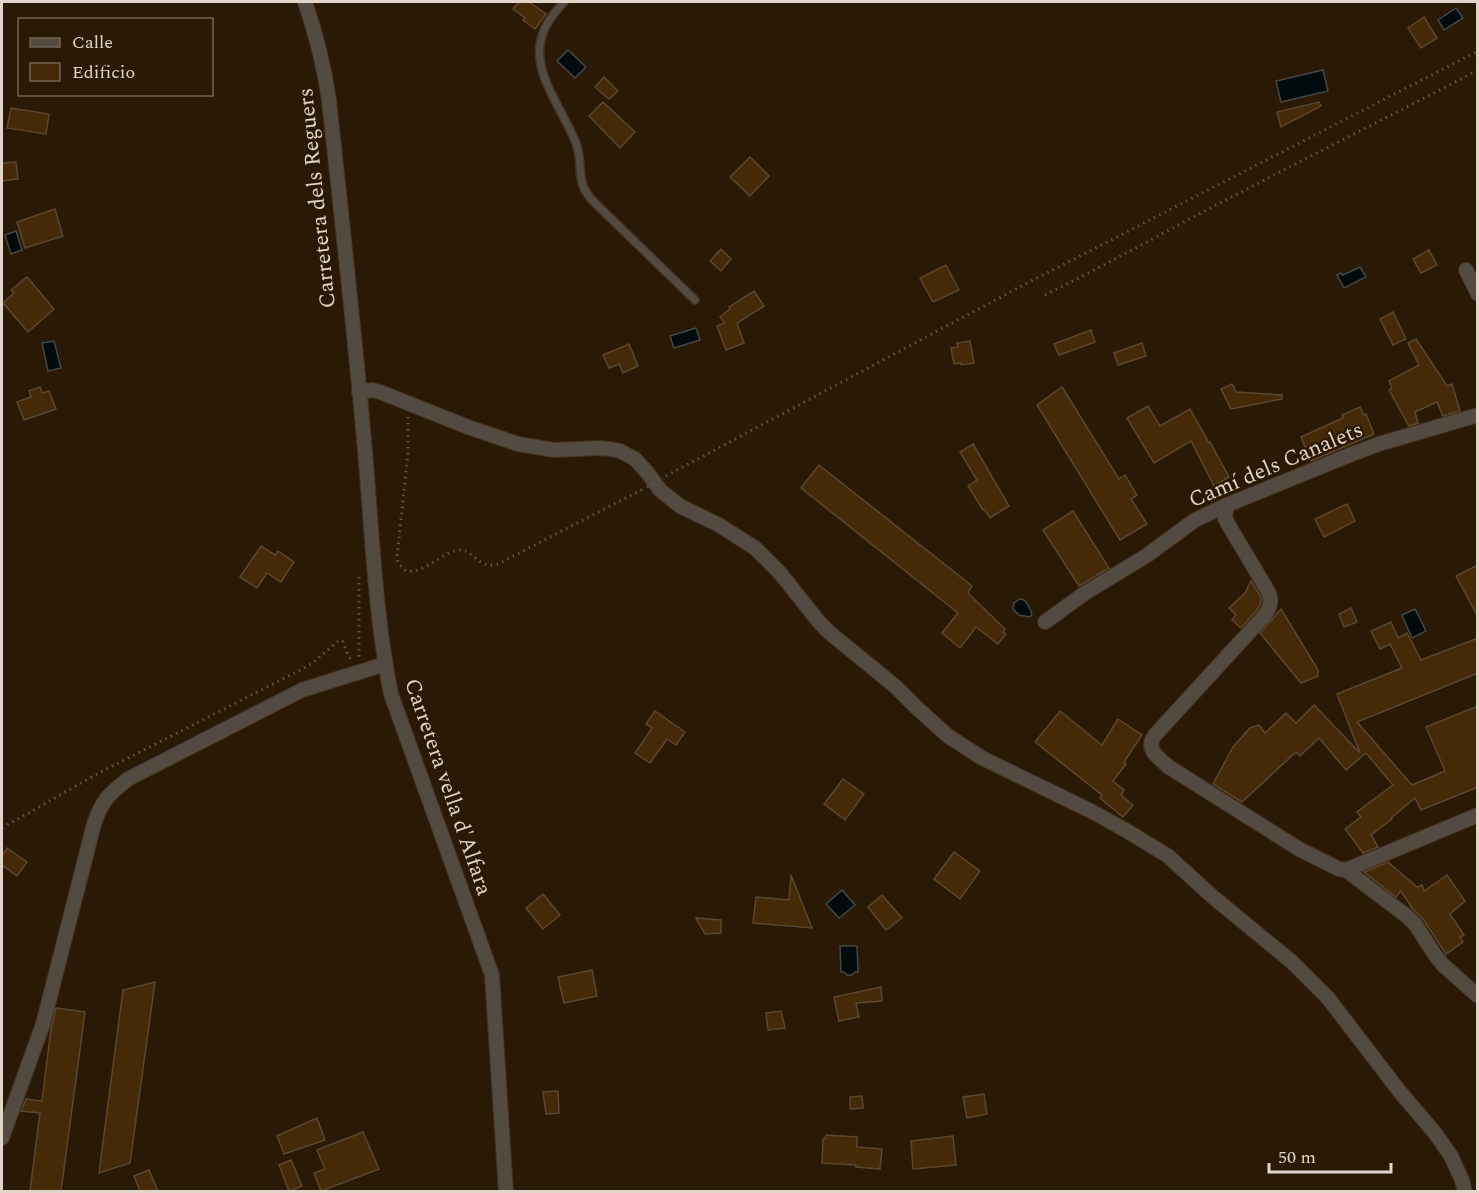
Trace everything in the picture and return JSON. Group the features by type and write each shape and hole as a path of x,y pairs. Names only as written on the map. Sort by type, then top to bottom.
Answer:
{"street":[{"name":"Carretera dels Reguers","path":"305,2 326,76 359,392"},
{"path":"1466,270 1478,294"},
{"path":"359,392 372,390 380,392 518,444 554,450 610,449 620,451 634,459 660,490 680,506 719,525 755,548 780,573 830,633 896,687 948,736 982,758 1093,812 1168,856 1292,962 1328,998 1400,1092 1435,1133 1451,1156 1465,1191"},
{"name":"Carretera vella d'Alfara","path":"359,392 374,577 391,694 492,975 506,1191"},
{"name":"Camí dels Canalets","path":"1045,622 1085,593 1146,556 1195,520 1379,444 1478,415"},
{"path":"1227,505 1225,512 1228,524 1269,593 1270,605 1264,616 1155,735 1150,745 1169,767 1299,849 1346,870 1408,917 1443,965 1478,996"},
{"path":"2,1138 43,1024 94,824 99,808 109,795 128,779 302,690 385,664"},
{"path":"1346,870 1478,814"}],"lane":[{"path":"564,2 543,32 539,59 549,88 577,145 582,185 594,202 695,300"}],"path":[{"path":"498,564 647,487 1014,290 1478,51"},
{"path":"1045,295 1478,70"},
{"path":"2,828 97,774 288,676"}],"shaded area":[{"path":"1456,8 1463,18 1444,30 1438,20"},
{"path":"568,50 586,67 575,78 557,61"},
{"path":"1323,70 1328,91 1281,102 1276,81"},
{"path":"16,231 22,250 11,254 5,235"},
{"path":"1360,267 1366,277 1344,288 1337,275 1341,273 1343,275"},
{"path":"696,328 700,340 674,348 670,336"},
{"path":"54,341 61,368 48,371 42,343"},
{"path":"1020,599 1028,605 1032,614 1030,617 1019,615 1013,609 1014,603"},
{"path":"1415,609 1426,631 1412,638 1402,615"},
{"path":"842,890 855,905 839,918 826,904"},
{"path":"840,946 857,946 858,972 847,975 841,972"}],"building":[{"path":"519,2 529,2 546,14 535,29 513,9"},
{"path":"1424,17 1437,38 1421,48 1408,28"},
{"path":"604,77 618,91 609,99 595,87"},
{"path":"603,102 635,132 620,148 589,116"},
{"path":"1319,102 1321,106 1281,127 1277,112"},
{"path":"11,108 49,114 46,134 7,128"},
{"path":"750,157 769,176 750,196 730,177"},
{"path":"16,162 18,179 2,181 2,163"},
{"path":"55,209 63,236 25,248 17,222"},
{"path":"721,249 731,259 721,271 710,261"},
{"path":"1429,250 1437,265 1421,273 1413,259"},
{"path":"946,265 959,290 933,302 920,278"},
{"path":"27,277 54,309 28,332 3,303 14,293 11,290"},
{"path":"754,291 764,306 737,323 744,343 726,350 717,326 725,323 720,317 730,309 729,307"},
{"path":"1393,312 1406,339 1393,345 1380,319"},
{"path":"1091,330 1095,342 1059,355 1054,344"},
{"path":"1416,339 1447,386 1452,384 1460,411 1443,416 1437,402 1415,412 1418,423 1409,426 1389,390 1392,388 1389,381 1419,365 1408,343"},
{"path":"970,341 974,363 954,364 951,348 958,347 957,343"},
{"path":"1142,343 1146,356 1118,365 1114,353"},
{"path":"629,344 638,366 623,373 619,364 609,368 603,355"},
{"path":"1232,384 1236,392 1282,395 1282,399 1231,409 1221,389"},
{"path":"40,387 42,393 49,391 56,409 24,420 17,402 31,397 29,391"},
{"path":"1062,387 1119,479 1125,475 1137,495 1131,499 1147,524 1120,540 1037,405"},
{"path":"1148,406 1160,426 1190,409 1229,477 1214,486 1191,441 1154,463 1127,418"},
{"path":"1360,407 1364,415 1366,414 1374,434 1311,461 1301,437 1343,418 1342,415"},
{"path":"973,444 1009,506 990,518 968,486 977,480 960,452"},
{"path":"819,465 972,586 968,593 1005,629 1003,632 1006,634 998,644 976,627 960,648 942,633 958,613 801,488"},
{"path":"1347,504 1355,521 1324,537 1315,519"},
{"path":"1073,511 1109,568 1079,586 1043,530"},
{"path":"261,546 275,555 278,551 294,562 281,582 267,573 257,588 240,577"},
{"path":"1478,565 1478,617 1456,576"},
{"path":"1251,581 1261,597 1261,603 1241,628 1232,620 1236,615 1229,608 1245,593"},
{"path":"1351,608 1357,622 1344,627 1339,614"},
{"path":"1281,609 1318,670 1318,676 1301,683 1260,633"},
{"path":"1391,622 1398,638 1407,633 1421,660 1478,638 1478,673 1357,722 1412,785 1445,771 1426,727 1478,706 1478,787 1421,810 1415,798 1371,835 1378,847 1363,853 1345,829 1361,817 1357,812 1393,785 1366,753 1346,770 1319,738 1300,756 1296,752 1242,802 1213,784 1233,747 1250,728 1259,725 1265,733 1286,713 1296,723 1314,705 1360,753 1337,694 1402,668 1390,644 1380,649 1371,631"},
{"path":"655,711 685,732 676,745 667,739 650,763 635,753 652,728 646,724"},
{"path":"1060,711 1102,745 1118,719 1142,735 1124,762 1126,764 1113,781 1124,790 1121,795 1133,805 1123,817 1100,798 1102,795 1035,742"},
{"path":"843,779 864,794 845,820 824,804"},
{"path":"7,848 27,862 17,876 2,865 2,856"},
{"path":"954,852 980,871 960,899 934,879"},
{"path":"1388,862 1417,887 1422,885 1424,891 1447,875 1465,901 1450,914 1464,935 1460,937 1463,942 1446,954 1401,891 1396,897 1364,872"},
{"path":"791,875 812,928 753,923 756,897 789,900"},
{"path":"543,894 560,915 543,929 526,908"},
{"path":"882,895 902,918 886,930 868,907"},
{"path":"696,918 721,920 721,933 705,934"},
{"path":"592,970 597,996 564,1003 558,977"},
{"path":"155,982 130,1163 99,1173 123,990"},
{"path":"881,987 882,1001 856,1003 859,1017 839,1021 834,997"},
{"path":"56,1008 85,1012 61,1191 30,1191 40,1113 21,1111 26,1099 42,1101 51,1029"},
{"path":"781,1011 785,1028 768,1030 766,1013"},
{"path":"558,1091 559,1113 546,1114 543,1092"},
{"path":"984,1094 987,1114 967,1118 963,1097"},
{"path":"862,1096 863,1108 850,1109 850,1097"},
{"path":"317,1118 325,1140 284,1154 277,1136"},
{"path":"363,1132 379,1169 321,1191 314,1173 325,1169 317,1150"},
{"path":"826,1135 857,1137 857,1147 882,1149 880,1169 822,1163 823,1139"},
{"path":"953,1136 956,1165 913,1169 911,1141"},
{"path":"291,1160 302,1186 289,1191 279,1165"},
{"path":"149,1170 158,1191 140,1191 134,1176"}]}
